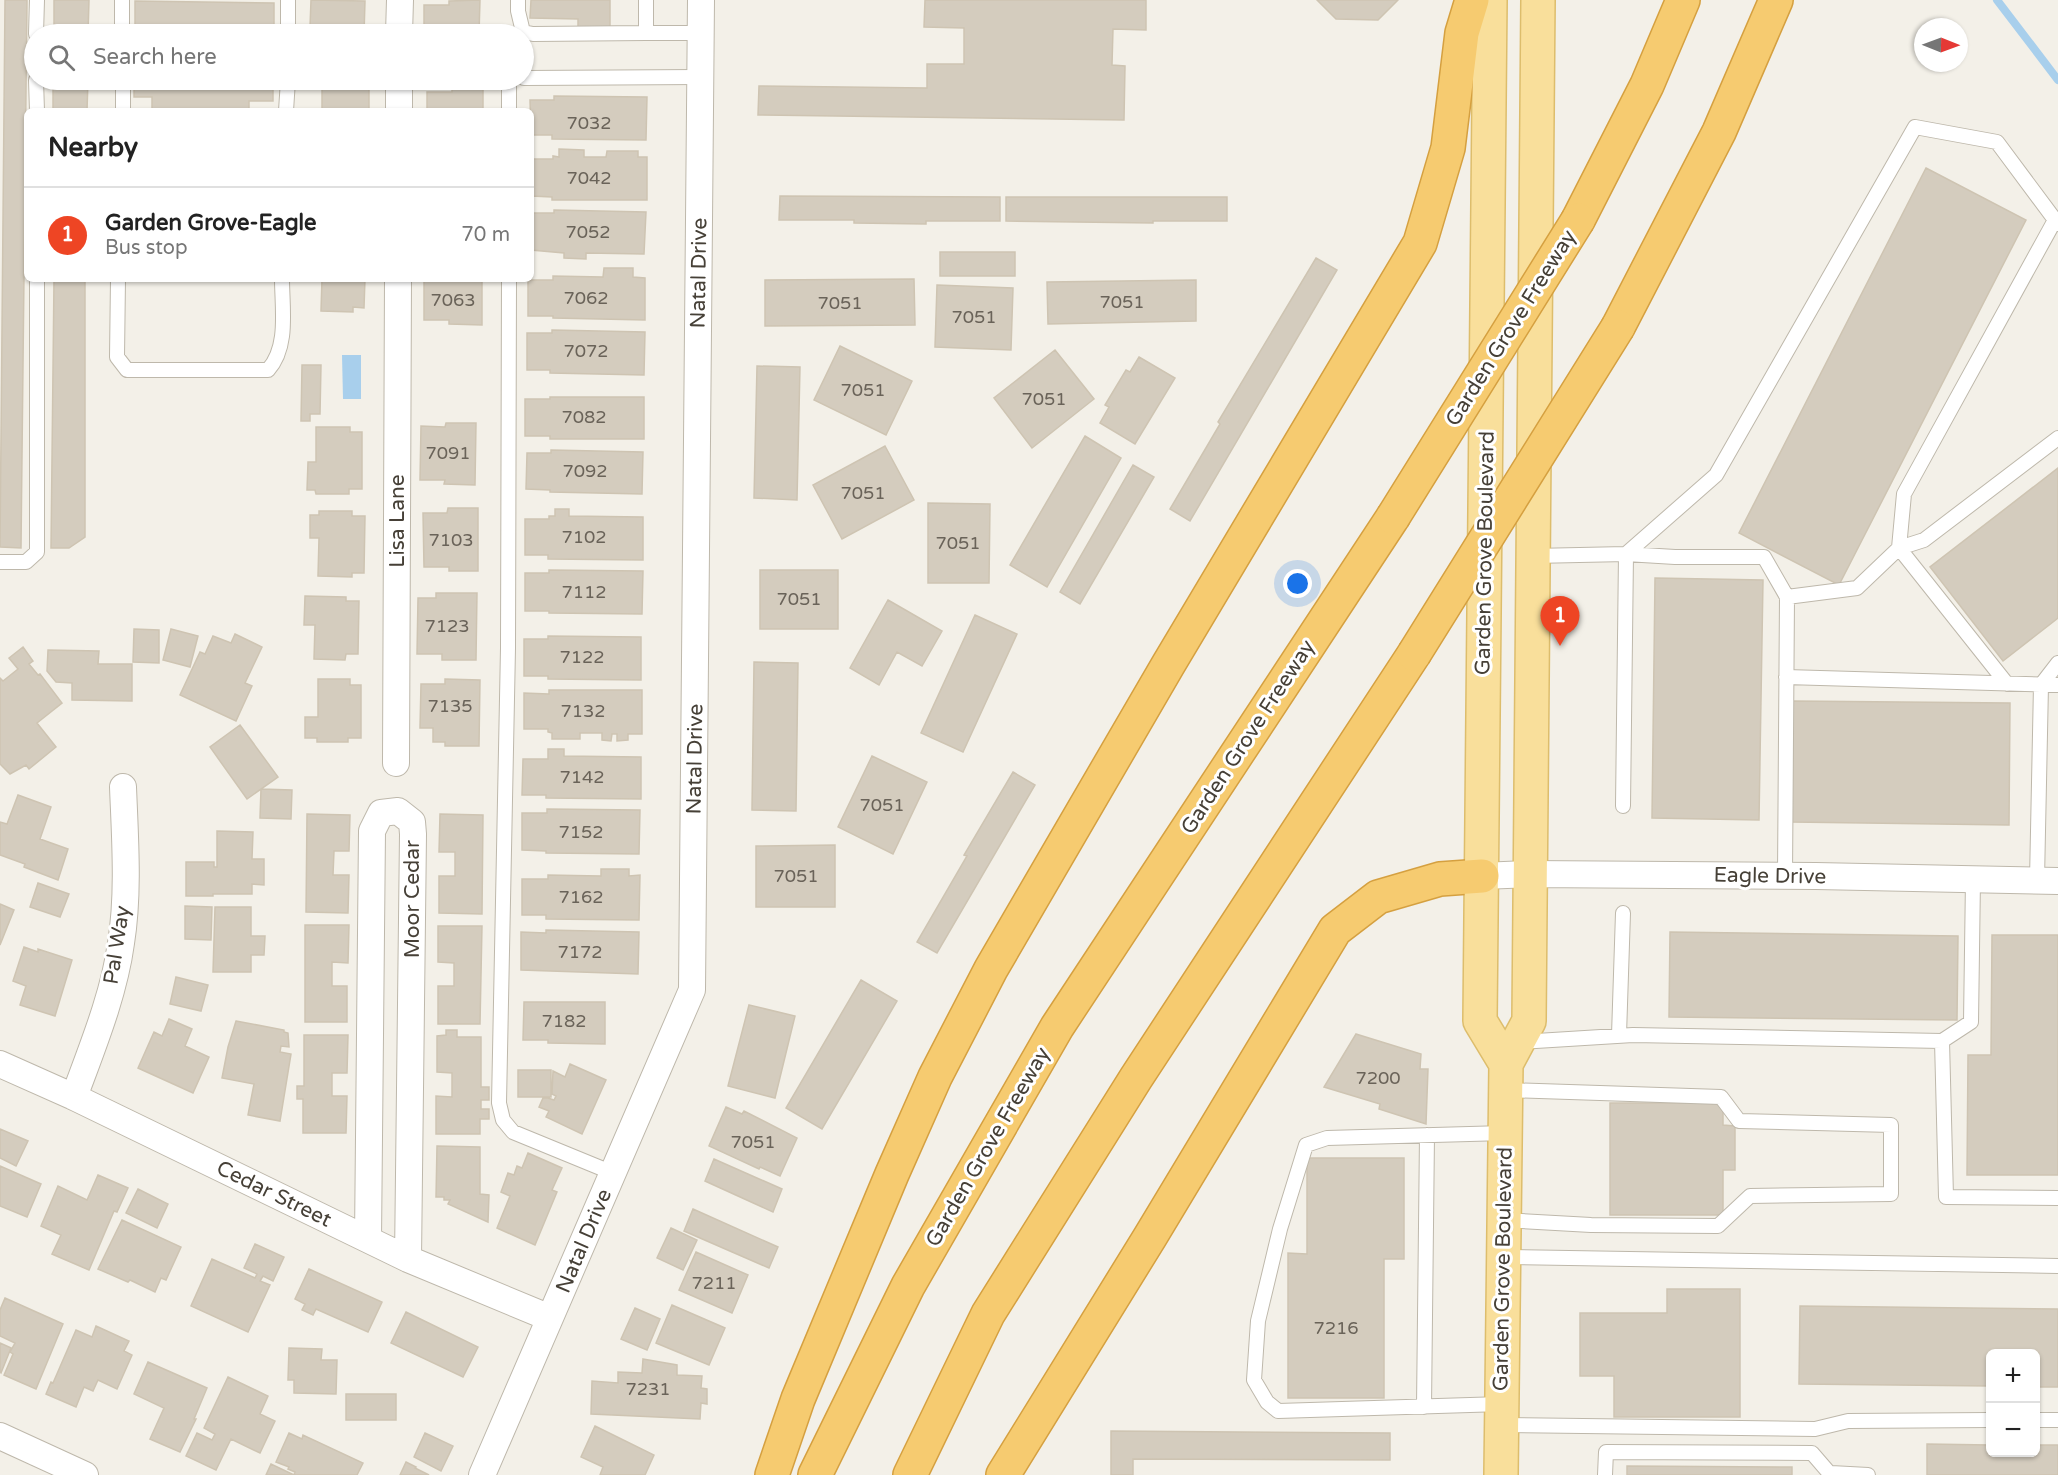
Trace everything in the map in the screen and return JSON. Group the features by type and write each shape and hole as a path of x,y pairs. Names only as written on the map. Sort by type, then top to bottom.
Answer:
{"highway":[{"path":"772,1475 798,1399 935,1077 992,969 1168,665 1419,243 1448,148 1462,33 1472,0"},
{"name":"Garden Grove Freeway","path":"815,1475 908,1286 1057,1027 1393,517 1578,220 1647,85 1683,0"},
{"path":"910,1475 988,1314 1136,1078 1414,654 1618,327 1719,132 1776,0"},
{"path":"1003,1475 1335,930 1378,897 1440,879 1482,876"}],"main road":[{"name":"Garden Grove Boulevard","path":"1490,0 1480,1021 1510,1065"},
{"name":"Garden Grove Boulevard","path":"1501,1475 1505,1132 1510,1065 1528,1021 1538,0"}],"street":[{"path":"399,0 399,24"},
{"name":"Natal Drive","path":"482,1475 692,990 701,0"},
{"path":"399,90 399,108"},
{"name":"Lisa Lane","path":"396,763 398,282"},
{"name":"Pal Way","path":"74,1097 104,1014 122,944 126,862 123,787"},
{"name":"Moor Cedar","path":"368,1239 372,831 381,813 398,812 412,822 414,834 408,1259"},
{"name":"Eagle Drive","path":"1482,876 1529,874 2047,880"},
{"name":"Cedar Street","path":"0,1064 74,1097 408,1259 550,1318"},
{"path":"0,1436 85,1475"}],"lane":[{"path":"36,24 37,0"},
{"path":"122,0 122,24"},
{"path":"288,0 288,24"},
{"path":"518,0 521,24"},
{"path":"646,0 646,33"},
{"path":"534,34 702,33"},
{"path":"534,78 701,77"},
{"path":"36,90 36,108"},
{"path":"123,90 123,108"},
{"path":"286,108 287,90"},
{"path":"509,90 509,108"},
{"path":"1623,806 1626,554 1716,475 1915,127 1997,142 2056,222 1904,494 1899,548 2007,684"},
{"path":"0,562 26,562 37,552 38,282"},
{"path":"118,282 117,357 127,370 268,370 280,350 282,282"},
{"path":"509,282 508,648 499,1103 503,1120 513,1132 613,1173"},
{"path":"1787,597 1857,588 1899,548 1924,540 2058,438"},
{"path":"1533,556 1626,554 1675,557 1764,557 1787,597 1785,876"},
{"path":"2047,880 2041,685 2058,663"},
{"path":"1786,677 2058,685"},
{"path":"1510,1065 1619,1035 1942,1041 1971,1022 1972,879"},
{"path":"1619,1035 1623,913"},
{"path":"1942,1041 1946,1197 2058,1198"},
{"path":"1504,1220 1591,1225 1718,1226 1750,1196 1891,1194 1892,1125 1739,1120 1721,1097 1510,1065"},
{"path":"1505,1132 1327,1138 1306,1145 1280,1229 1258,1321 1254,1380 1268,1402 1278,1411 1424,1407 1502,1415 1815,1429 1848,1421 1986,1420"},
{"path":"1424,1407 1427,1135"},
{"path":"1503,1257 2058,1266"},
{"path":"2040,1420 2058,1420"},
{"path":"1605,1475 1606,1452 1812,1453 1831,1474 1868,1475"}],"water":[{"path":"342,355 361,355 361,399 343,399"}],"building":[{"path":"5,0 27,0 27,24 24,24 24,90 26,90 26,108 24,108 21,548 0,547"},
{"path":"54,0 89,0 88,24 54,24"},
{"path":"311,0 365,1 364,24 310,24"},
{"path":"480,0 479,24 424,24 424,5 449,5 449,1"},
{"path":"531,0 610,0 610,27 578,27 578,19 530,18"},
{"path":"925,0 1146,0 1146,30 1113,29 1112,65 1125,66 1124,120 758,115 759,86 927,88 927,64 964,64 964,28 924,27"},
{"path":"1317,0 1398,0 1378,20 1336,19"},
{"path":"135,1 274,3 274,24 135,24"},
{"path":"53,90 88,90 87,108 53,108"},
{"path":"134,90 273,90 273,101 249,101 249,108 152,108 152,97 134,97"},
{"path":"322,90 369,90 369,108 322,108"},
{"path":"452,90 483,90 483,108 427,108 427,92 452,92"},
{"path":"554,96 647,97 646,140 552,139 552,135 534,135 534,108 530,108 530,100 554,100"},
{"path":"559,149 584,150 584,157 606,157 607,151 638,151 638,157 647,157 647,200 552,200 552,197 534,196 534,159 559,157"},
{"path":"1926,168 2026,220 1839,585 1739,533"},
{"path":"780,196 1000,197 1000,221 926,221 926,224 854,223 854,220 779,220"},
{"path":"1006,197 1227,197 1227,221 1153,221 1153,223 1006,221"},
{"path":"554,210 646,212 644,254 586,253 586,259 564,258 564,253 534,250 534,213 554,213"},
{"path":"940,252 1015,252 1015,276 940,276"},
{"path":"1316,258 1337,270 1190,521 1170,509 1220,424 1218,422"},
{"path":"604,268 633,268 633,277 645,278 645,320 528,316 528,282 553,280 553,276 603,277"},
{"path":"914,279 915,325 765,326 765,280"},
{"path":"1196,280 1196,321 1048,324 1047,282"},
{"path":"54,282 85,282 85,537 69,548 51,548"},
{"path":"322,282 365,282 364,308 353,307 353,312 321,311"},
{"path":"424,282 482,282 482,325 449,324 449,320 424,320"},
{"path":"937,285 1013,288 1011,350 935,347"},
{"path":"552,330 645,332 644,375 550,373 550,370 527,370 527,333 552,333"},
{"path":"840,346 912,381 886,435 814,400"},
{"path":"1055,350 1094,399 1032,448 994,398"},
{"path":"1139,357 1175,378 1135,444 1100,423 1109,407 1105,405 1126,370 1130,372"},
{"path":"302,365 321,365 320,414 310,414 310,421 301,421"},
{"path":"757,366 800,367 797,500 754,498"},
{"path":"550,397 644,397 644,439 550,439 550,436 525,436 525,399 550,399"},
{"path":"446,423 476,423 475,485 444,484 445,480 420,480 421,426 445,427"},
{"path":"316,427 350,427 350,432 362,432 362,489 349,489 349,494 316,494 315,490 307,490 308,462 316,462"},
{"path":"1085,436 1121,458 1047,587 1010,565"},
{"path":"885,446 914,500 842,539 813,485"},
{"path":"551,450 643,452 642,494 550,492 550,490 526,489 527,453 551,453"},
{"path":"1133,465 1154,477 1080,604 1060,592"},
{"path":"2058,468 2058,618 2003,661 1930,567"},
{"path":"928,503 990,504 989,583 928,583"},
{"path":"448,508 478,508 478,571 449,571 449,567 424,567 423,513 447,513"},
{"path":"555,509 569,509 569,516 643,517 643,560 548,559 548,555 525,555 525,519 549,519 549,516 555,516"},
{"path":"319,511 352,511 352,516 365,516 364,573 352,573 352,577 318,576 319,538 310,538 310,515 319,515"},
{"path":"549,570 643,571 642,614 525,611 525,573 549,573"},
{"path":"760,570 838,570 838,629 760,629"},
{"path":"1655,578 1763,580 1759,820 1652,818"},
{"path":"436,593 477,593 476,660 442,660 442,654 417,654 418,598 436,598"},
{"path":"305,596 346,597 346,601 359,601 358,654 346,654 345,660 314,659 315,625 304,625"},
{"path":"888,600 942,631 922,666 897,652 879,685 850,668"},
{"path":"975,615 1017,634 963,752 921,733"},
{"path":"134,629 159,630 159,663 133,662"},
{"path":"171,629 198,636 190,667 163,660"},
{"path":"235,634 262,647 245,683 252,686 236,721 180,695 200,652 205,654 213,636 231,643"},
{"path":"548,636 641,637 641,680 548,679 548,676 524,676 524,639 548,639"},
{"path":"23,647 33,661 29,664 38,675 40,674 62,703 37,723 56,747 29,769 26,765 10,774 0,764 0,678 3,681 18,669 9,658"},
{"path":"48,650 99,651 98,664 132,664 132,701 72,700 72,683 56,682 47,671"},
{"path":"754,662 798,663 796,811 752,810"},
{"path":"318,679 350,679 350,685 361,685 361,738 348,738 348,742 317,742 317,738 305,738 305,717 318,717"},
{"path":"445,679 480,680 479,746 445,746 445,742 433,742 433,728 420,728 421,684 445,684"},
{"path":"549,690 642,690 642,734 628,734 628,740 617,741 617,734 612,734 611,741 602,740 602,733 580,733 580,739 552,739 552,733 548,732 548,729 524,729 524,693 549,694"},
{"path":"1793,701 2010,703 2009,825 1792,822"},
{"path":"240,725 278,777 247,799 210,747"},
{"path":"548,749 564,749 564,756 641,757 641,799 546,798 546,795 522,795 523,759 548,759"},
{"path":"872,756 927,782 893,854 838,827"},
{"path":"1013,772 1035,785 937,953 917,942 967,856 964,855"},
{"path":"261,789 292,790 291,819 260,818"},
{"path":"18,795 51,807 40,839 68,849 58,880 0,855 0,822 7,824"},
{"path":"547,809 640,810 639,854 546,853 546,851 522,850 522,813 547,813"},
{"path":"307,814 350,815 349,851 334,851 333,875 349,875 348,913 306,912"},
{"path":"440,814 483,815 482,914 439,913 439,876 455,876 455,852 439,852"},
{"path":"217,831 253,832 252,859 264,859 264,885 252,884 252,894 186,896 186,862 214,862 214,867 217,867"},
{"path":"835,845 835,907 756,907 756,846"},
{"path":"601,869 629,869 629,876 640,875 639,920 546,919 546,915 522,915 522,879 548,879 548,875 601,876"},
{"path":"38,883 69,894 60,917 30,907"},
{"path":"0,904 14,910 0,945"},
{"path":"185,906 212,907 211,940 185,939"},
{"path":"215,907 251,907 251,936 265,936 264,955 251,955 251,972 213,972"},
{"path":"305,925 349,925 348,963 332,962 332,986 347,986 347,1022 305,1022"},
{"path":"438,926 482,926 480,1024 438,1024 438,986 454,986 454,963 438,962"},
{"path":"546,930 639,932 638,974 521,970 521,932 546,933"},
{"path":"1670,932 1958,936 1957,1020 1669,1017"},
{"path":"1992,935 2058,935 2058,1175 1967,1175 1968,1055 1991,1055"},
{"path":"24,947 72,960 55,1016 20,1005 26,986 13,981"},
{"path":"176,977 208,985 201,1011 170,1004"},
{"path":"861,980 897,1001 822,1129 786,1108"},
{"path":"524,1002 605,1002 605,1044 523,1040"},
{"path":"749,1005 795,1016 775,1098 728,1086"},
{"path":"169,1019 192,1029 185,1046 209,1057 193,1093 138,1068 154,1032 162,1036"},
{"path":"236,1021 284,1030 288,1033 289,1047 281,1046 280,1052 291,1054 280,1121 248,1115 254,1084 222,1078"},
{"path":"446,1030 457,1030 457,1037 481,1037 481,1087 489,1087 489,1100 481,1100 481,1109 489,1109 489,1119 480,1119 480,1134 436,1134 436,1096 452,1097 452,1073 437,1072 437,1036 446,1035"},
{"path":"1356,1034 1421,1054 1420,1069 1428,1069 1426,1124 1379,1109 1380,1104 1324,1087"},
{"path":"304,1035 348,1035 347,1073 332,1073 332,1096 347,1096 346,1133 303,1133 303,1099 297,1099 297,1086 304,1086"},
{"path":"570,1064 606,1080 582,1134 546,1117 549,1111 539,1107 543,1098 554,1100 556,1096 552,1094 553,1071 565,1077"},
{"path":"518,1070 551,1070 551,1097 518,1097"},
{"path":"1610,1103 1723,1103 1723,1125 1735,1126 1735,1170 1723,1170 1723,1215 1610,1215"},
{"path":"726,1107 742,1114 744,1111 797,1138 780,1176 709,1146"},
{"path":"0,1129 28,1141 16,1166 0,1158"},
{"path":"437,1146 480,1147 480,1194 489,1195 488,1222 448,1204 450,1200 444,1200 444,1197 436,1197"},
{"path":"528,1153 562,1168 552,1190 557,1192 535,1245 497,1228 510,1196 501,1192 508,1173 514,1175 517,1166 522,1168"},
{"path":"1307,1158 1404,1158 1404,1259 1384,1259 1384,1398 1288,1398 1288,1253 1307,1254"},
{"path":"714,1159 782,1189 773,1212 705,1181"},
{"path":"0,1166 41,1184 27,1217 0,1206"},
{"path":"98,1175 128,1188 117,1212 114,1211 89,1270 52,1254 61,1235 41,1226 58,1186 87,1200"},
{"path":"138,1189 168,1204 157,1228 126,1213"},
{"path":"693,1209 778,1247 769,1268 684,1231"},
{"path":"122,1220 181,1247 166,1280 161,1278 155,1292 98,1269"},
{"path":"671,1228 697,1240 683,1270 657,1258"},
{"path":"255,1244 284,1257 273,1281 263,1276 260,1281 270,1285 248,1332 191,1306 212,1259 255,1278 257,1274 244,1268"},
{"path":"696,1252 748,1275 732,1313 679,1290"},
{"path":"309,1269 382,1302 368,1332 316,1309 313,1315 302,1310 305,1304 295,1299"},
{"path":"1667,1289 1740,1289 1740,1417 1614,1417 1614,1376 1580,1376 1580,1313 1667,1313"},
{"path":"5,1298 63,1324 36,1389 4,1375 13,1354 10,1352 15,1343 0,1336 0,1310"},
{"path":"672,1305 725,1328 709,1365 656,1343"},
{"path":"1800,1306 2058,1309 2058,1387 2040,1387 2040,1349 1986,1349 1986,1386 1799,1384"},
{"path":"635,1308 660,1319 647,1350 621,1339"},
{"path":"406,1312 478,1347 463,1377 391,1343"},
{"path":"96,1326 129,1341 124,1351 132,1355 117,1389 98,1380 93,1391 84,1387 76,1407 46,1394 76,1330 92,1337"},
{"path":"0,1343 11,1348 1,1373 0,1372"},
{"path":"289,1348 322,1349 321,1360 337,1360 336,1394 294,1393 294,1380 288,1380"},
{"path":"643,1359 677,1365 677,1375 702,1376 701,1388 707,1389 707,1404 701,1403 700,1419 591,1414 592,1381 618,1383 618,1372 642,1373"},
{"path":"148,1362 207,1388 194,1419 196,1419 180,1452 150,1439 164,1408 134,1394"},
{"path":"228,1377 268,1396 260,1414 275,1421 260,1453 231,1439 216,1470 186,1456 197,1433 212,1440 215,1434 204,1428"},
{"path":"346,1394 396,1394 396,1420 346,1420"},
{"path":"595,1426 654,1455 645,1475 600,1475 603,1467 581,1457"},
{"path":"1111,1431 1390,1433 1390,1460 1133,1459 1133,1475 1111,1475"},
{"path":"289,1433 302,1439 303,1435 363,1463 357,1475 294,1475 295,1472 288,1469 289,1467 276,1462"},
{"path":"425,1433 453,1446 441,1471 414,1457"},
{"path":"1927,1444 1986,1445 1986,1457 2040,1457 2040,1445 2058,1445 2058,1475 1927,1475"},
{"path":"406,1462 415,1468 429,1475 400,1475"},
{"path":"271,1464 294,1475 266,1475"},
{"path":"1627,1466 1792,1467 1792,1475 1627,1475"}],"waterway":[{"path":"1997,0 2058,80"}],"place":[{"name":"Garden Grove-Eagle","path":"1560,646"}]}
